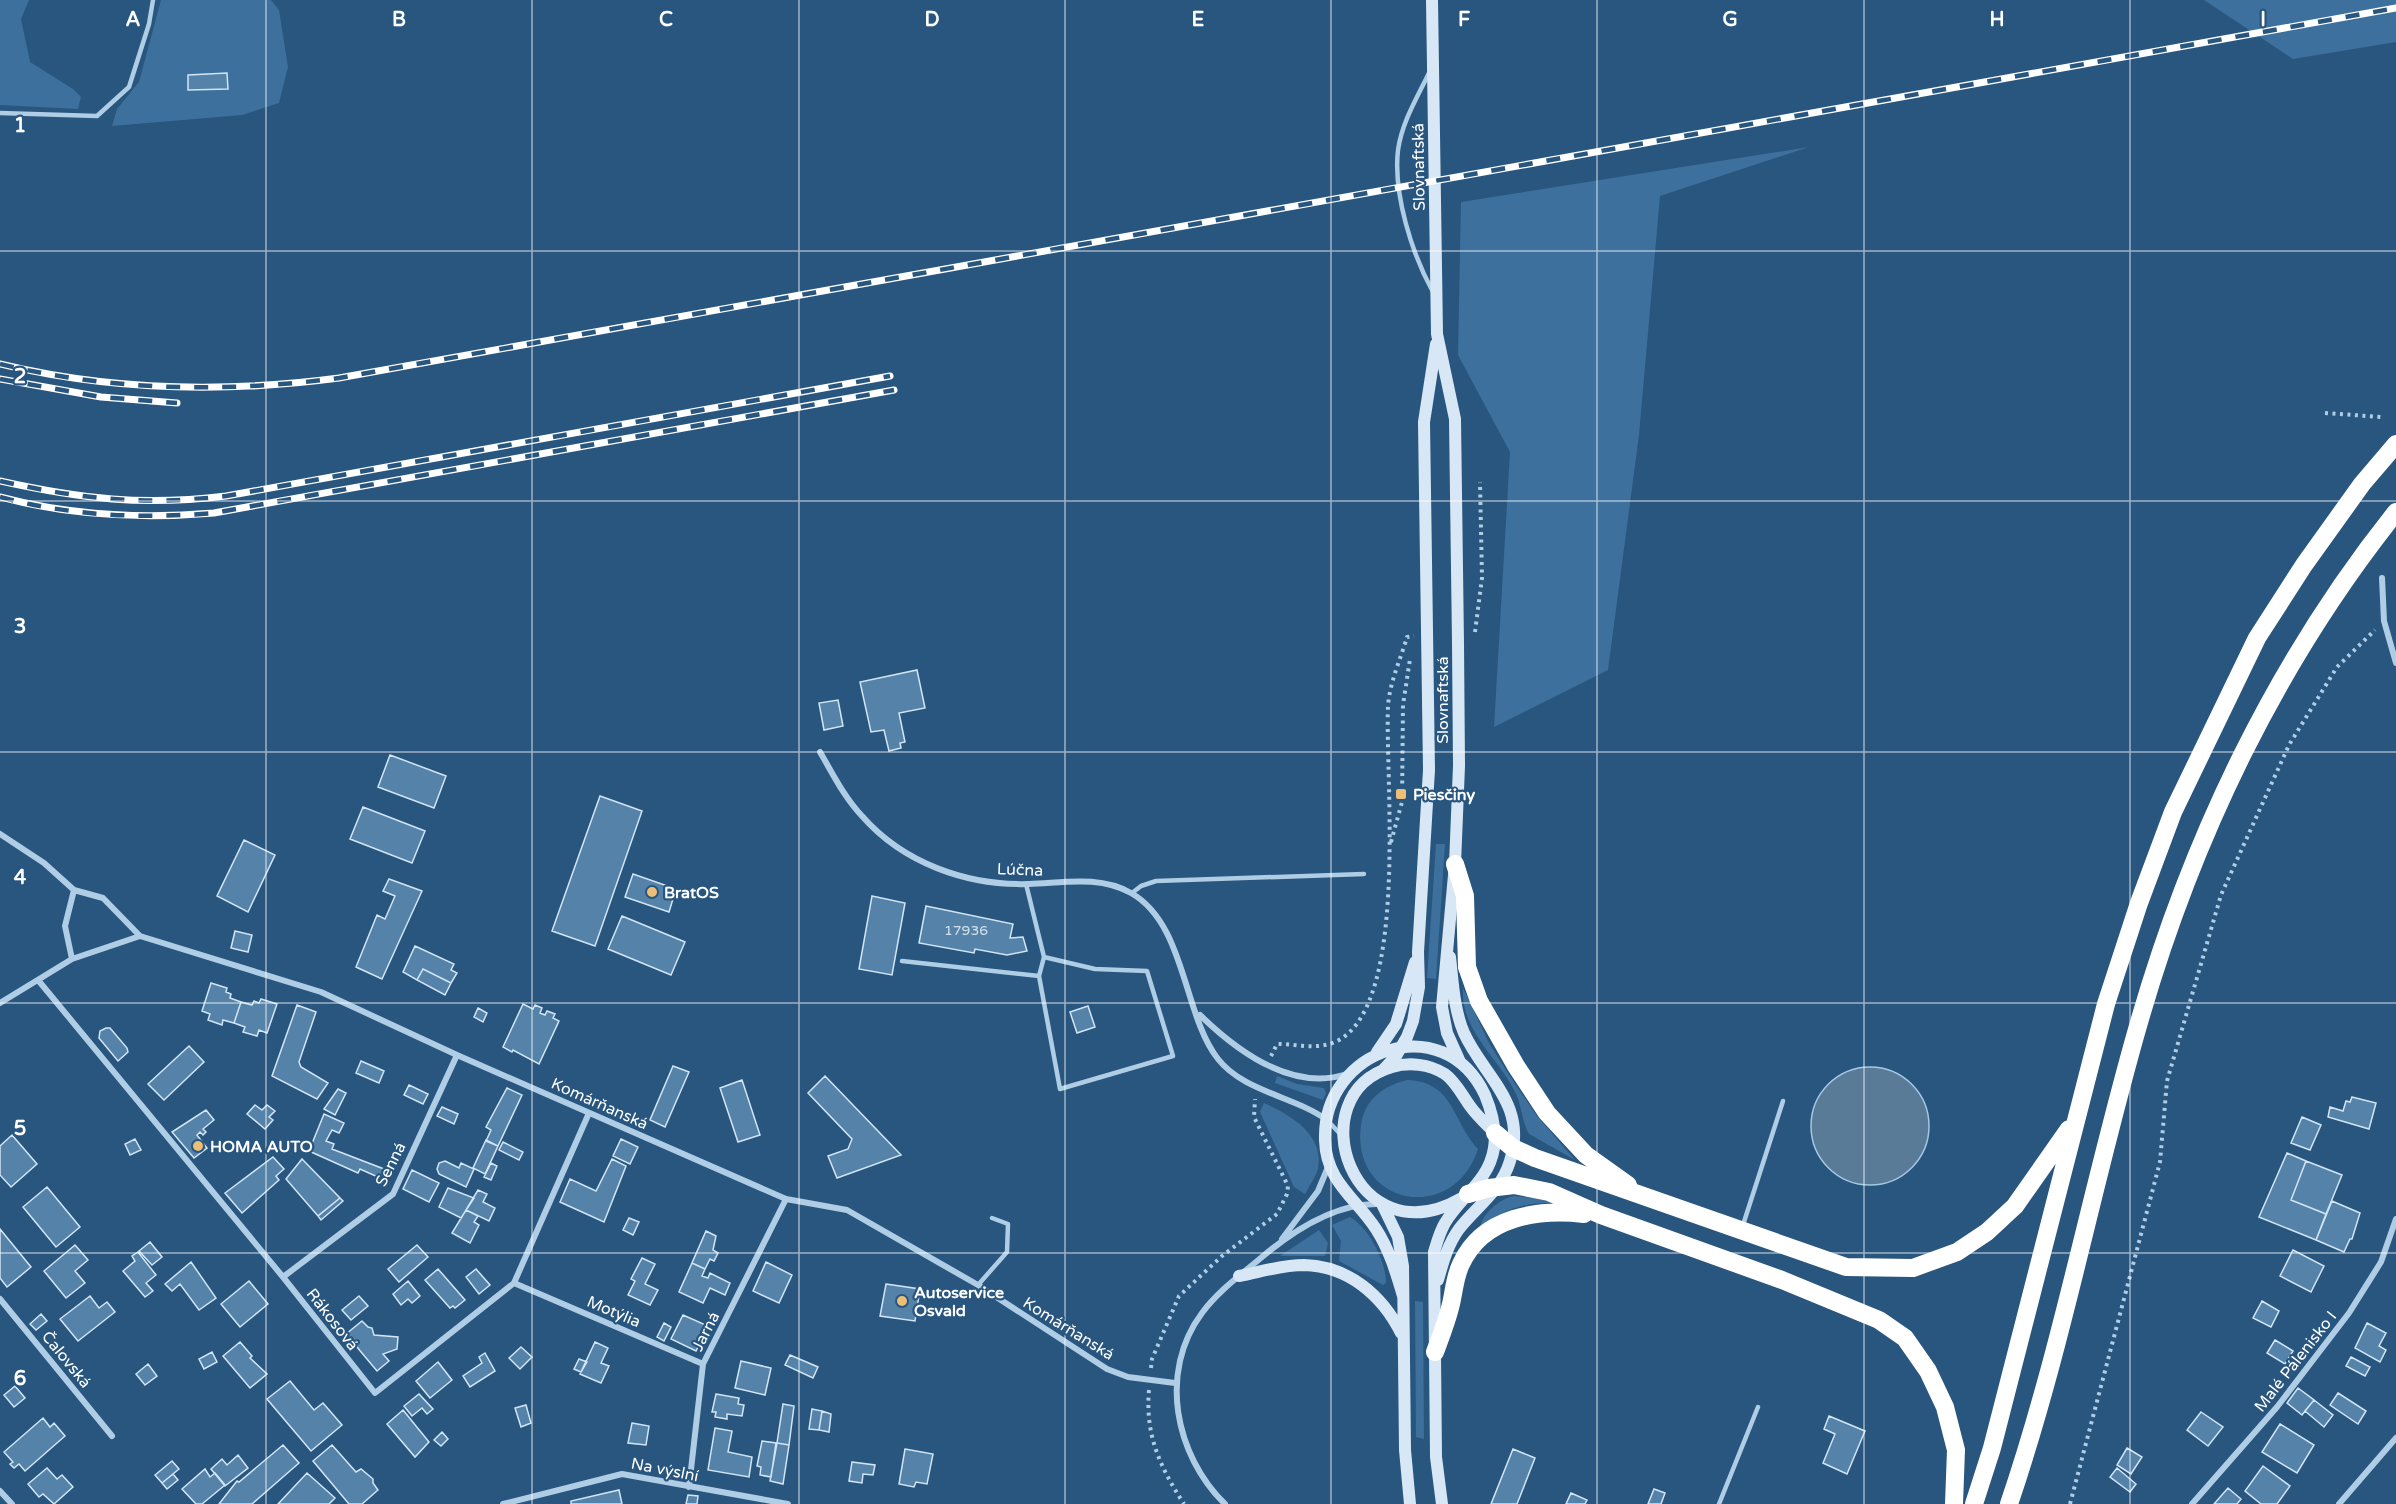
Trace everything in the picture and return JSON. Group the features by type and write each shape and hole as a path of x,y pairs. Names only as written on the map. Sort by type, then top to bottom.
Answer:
{"highway":[{"path":"1974,1504 1992,1448 2106,1004 2139,903 2173,812 2257,638 2310,556 2362,484 2396,444"},
{"path":"2009,1504 2026,1455 2062,1325 2140,1018 2177,909 2211,822 2254,728 2294,658 2396,512"},
{"path":"1455,864 1465,896 1465,951 1472,982 1479,1001 1510,1057 1547,1113 1564,1134 1586,1155 1644,1197"},
{"path":"1495,1133 1513,1148 1644,1197 1846,1267 1913,1268 1928,1265 1957,1252 1987,1232 2015,1206 2075,1120"},
{"path":"1468,1194 1499,1186 1514,1185 1549,1192 1601,1215 1847,1304 1879,1320 1905,1338 1928,1371 1946,1407 1956,1450 1954,1504"},
{"path":"1435,1352 1444,1328 1461,1263 1484,1235 1515,1217 1538,1213 1557,1211 1601,1215"}],"main road":[{"name":"Slovnaftská","path":"1383,1070 1401,1047 1418,1004 1418,952 1429,770 1424,422 1437,334 1432,0"},
{"name":"Slovnaftská","path":"1437,334 1455,419 1459,766 1455,864 1442,1007 1448,1033 1460,1062"},
{"path":"1434,1294 1451,1241 1499,1186 1513,1148 1512,1121 1505,1097 1470,1044 1458,1015 1448,941"},
{"name":"Slovnaftská","path":"1375,1054 1386,1043 1396,1024 1418,952"},
{"path":"1403,1296 1395,1268 1382,1240 1339,1184 1329,1164 1325,1141 1327,1120 1336,1093 1350,1073 1375,1054 1401,1047 1424,1047 1436,1050 1460,1062 1481,1087 1490,1107 1495,1133 1491,1160 1485,1174 1444,1224 1434,1252 1436,1457 1442,1504"},
{"path":"1468,1194 1452,1204 1421,1212 1396,1209 1382,1204 1367,1192 1355,1176 1344,1150 1344,1124 1354,1098 1369,1079 1383,1070 1419,1064 1445,1074 1495,1133"},
{"path":"1382,1204 1402,1251 1405,1450 1410,1504"},
{"path":"1239,1276 1302,1265 1331,1269 1372,1292 1386,1306 1402,1336"}],"street":[{"path":"2382,578 2384,621 2396,663"},
{"name":"Lúčna","path":"819,752 861,816 880,835 931,867 960,876 1026,884 1097,882 1132,893 1160,923 1171,943 1216,1057 1230,1072 1259,1088 1288,1098 1327,1120"},
{"path":"0,834 44,862 74,890 103,898 140,936 72,959 0,1003"},
{"path":"72,959 65,926 74,890"},
{"name":"Komárňanská","path":"140,936 321,992 456,1055 786,1199 847,1210 978,1285 1107,1369 1149,1381 1175,1383"},
{"name":"Rákosová","path":"38,980 283,1277 375,1394 514,1283 589,1113"},
{"name":"Lúčna","path":"1197,1013 1237,1048 1267,1065 1316,1077 1338,1077 1350,1073"},
{"name":"Senná","path":"283,1277 393,1194 456,1055"},
{"path":"1280,1242 1318,1191 1329,1164"},
{"name":"Jarná","path":"689,1487 703,1364 786,1199"},
{"path":"1225,1504 1214,1493 1191,1460 1179,1422 1175,1383 1186,1344 1202,1313 1239,1276 1280,1242 1333,1213 1356,1206 1382,1204"},
{"name":"Malé Pálenisko I","path":"2192,1504 2277,1407 2349,1313 2381,1262 2396,1219"},
{"path":"2387,1246 2396,1249"},
{"name":"Motýlia","path":"514,1283 703,1364"},
{"name":"Čalovská","path":"0,1299 112,1436"},
{"path":"2338,1504 2396,1438"},
{"name":"Na výslní","path":"503,1504 622,1474 788,1504"},
{"path":"0,1491 12,1504"},
{"path":"529,1496 531,1504"}],"lane":[{"path":"0,113 97,116 129,87 149,24 153,0"},
{"path":"1433,66 1408,114 1398,150 1399,187 1416,261 1436,298"},
{"path":"1132,893 1141,886 1156,881 1364,874"},
{"path":"1026,884 1044,957 1039,976 1060,1089 1173,1056 1147,970 1095,969 1044,957"},
{"path":"902,961 1039,976"},
{"path":"1741,1231 1784,1101"},
{"name":"Lúčna","path":"1327,1120 1343,1137"},
{"path":"978,1285 1007,1252 1008,1224 992,1218"},
{"path":"1719,1504 1758,1407"}],"path":[{"path":"2325,413 2381,417"},
{"path":"2070,1504 2160,1162 2167,1081 2221,895 2289,745 2337,667 2384,621"},
{"path":"1267,1065 1277,1044 1307,1047 1340,1040 1364,1014 1376,986 1383,948 1390,848 1388,704 1407,637"},
{"path":"1184,1504 1169,1481 1151,1441 1148,1406 1152,1359 1179,1296 1222,1257 1277,1215 1287,1194 1288,1186 1252,1111 1259,1088"}],"shaded area":[{"path":"0,0 29,0 21,19 30,62 73,89 81,97 78,109 0,105"},
{"path":"161,0 271,0 279,10 288,67 279,103 242,115 112,126 117,109 139,82"},
{"path":"2204,0 2396,0 2396,42 2293,59"},
{"path":"1809,147 1660,196 1639,435 1608,670 1494,727 1510,452 1458,355 1461,202"},
{"path":"1436,844 1445,844 1436,979 1427,978"},
{"path":"1463,988 1489,1043 1515,1084 1537,1116 1575,1160 1529,1134 1516,1094 1482,1044 1468,1018"},
{"path":"1870,1067 1893,1072 1912,1084 1924,1103 1929,1126 1924,1149 1912,1168 1893,1180 1870,1185 1847,1180 1828,1168 1816,1149 1811,1126 1816,1103 1828,1084 1847,1072"},
{"path":"1277,1076 1297,1084 1324,1088 1326,1093 1323,1100 1275,1083"},
{"path":"1407,1080 1422,1082 1434,1087 1443,1095 1478,1149 1465,1173 1448,1189 1427,1196 1406,1196 1387,1188 1371,1173 1362,1152 1361,1125 1366,1108 1383,1090"},
{"path":"1264,1103 1284,1113 1303,1127 1316,1145 1318,1168 1305,1194 1294,1187 1260,1112"},
{"path":"1514,1196 1551,1200 1550,1203 1531,1204 1513,1209 1496,1216 1480,1227 1493,1207"},
{"path":"1350,1217 1364,1229 1380,1255 1386,1283 1383,1285 1339,1261 1341,1241 1332,1225"},
{"path":"1319,1230 1328,1243 1325,1256 1280,1256"},
{"path":"1415,1301 1423,1302 1424,1439 1416,1437"}],"building":[{"path":"227,73 228,89 188,90 188,75"},
{"path":"917,670 925,708 899,713 905,742 900,743 901,748 889,751 884,730 871,732 860,682"},
{"path":"838,700 843,726 824,730 819,703"},
{"path":"390,755 446,776 434,808 378,787"},
{"path":"600,796 642,811 595,946 552,931"},
{"path":"363,807 425,831 412,863 350,839"},
{"path":"244,840 275,855 248,912 217,896"},
{"path":"633,874 676,889 669,912 625,897"},
{"path":"389,879 422,891 382,979 356,967 377,915 385,919 395,896 383,891"},
{"path":"872,896 905,903 892,975 859,969"},
{"path":"926,906 1013,924 1010,938 1023,937 1027,951 1007,955 975,949 974,953 919,943"},
{"path":"622,916 685,942 671,975 608,949"},
{"path":"235,931 252,935 248,952 231,948"},
{"path":"415,946 454,964 451,970 457,973 451,983 423,969 417,980 403,972"},
{"path":"423,969 451,983 445,995 417,980"},
{"path":"211,983 227,988 226,992 231,994 230,998 241,1002 234,1023 223,1020 222,1025 208,1020 210,1014 202,1011"},
{"path":"261,999 277,1004 267,1033 259,1030 257,1036 243,1032 245,1027 234,1023 241,1002 252,1005 254,1001 259,1003"},
{"path":"523,1004 533,1009 535,1005 542,1008 540,1013 545,1015 547,1011 555,1014 553,1018 559,1021 539,1064 503,1047"},
{"path":"297,1005 316,1012 299,1062 301,1067 328,1083 317,1099 272,1076"},
{"path":"1088,1006 1095,1027 1077,1033 1070,1012"},
{"path":"478,1008 487,1013 483,1022 474,1017"},
{"path":"110,1028 127,1048 128,1052 118,1061 99,1038 100,1031"},
{"path":"189,1046 204,1062 164,1100 148,1084"},
{"path":"361,1061 384,1071 379,1083 356,1073"},
{"path":"673,1066 689,1072 665,1127 650,1120"},
{"path":"825,1076 901,1155 837,1178 828,1156 848,1149 852,1139 808,1093"},
{"path":"742,1080 760,1135 738,1142 720,1088"},
{"path":"409,1085 428,1094 423,1104 404,1095"},
{"path":"507,1088 522,1095 498,1146 486,1141 491,1130 486,1127"},
{"path":"338,1089 346,1093 335,1115 324,1109"},
{"path":"2352,1097 2376,1103 2369,1129 2328,1117 2330,1107 2343,1111 2346,1101 2350,1102"},
{"path":"255,1105 262,1110 267,1105 275,1111 269,1117 273,1120 265,1129 247,1114"},
{"path":"442,1107 458,1114 454,1124 437,1116"},
{"path":"206,1110 214,1120 203,1129 206,1132 203,1135 200,1132 197,1135 207,1148 194,1158 172,1132"},
{"path":"324,1114 344,1123 339,1133 332,1130 326,1141 334,1144 332,1149 384,1169 380,1178 360,1169 358,1173 309,1151"},
{"path":"2302,1117 2321,1125 2310,1150 2291,1143"},
{"path":"12,1135 37,1164 11,1187 0,1175 0,1146"},
{"path":"135,1139 141,1150 130,1155 125,1144"},
{"path":"621,1139 638,1147 630,1164 613,1156"},
{"path":"486,1140 498,1146 485,1174 473,1168"},
{"path":"503,1142 523,1152 519,1160 499,1150"},
{"path":"2287,1153 2306,1161 2291,1200 2326,1214 2316,1240 2259,1217"},
{"path":"273,1157 284,1169 276,1176 279,1180 242,1213 225,1193"},
{"path":"302,1159 340,1198 318,1216 286,1179"},
{"path":"612,1159 626,1166 604,1222 560,1202 570,1179 596,1191"},
{"path":"445,1161 459,1168 461,1163 474,1169 466,1187 439,1174 437,1169 439,1163"},
{"path":"2306,1161 2342,1175 2326,1214 2291,1200"},
{"path":"491,1163 497,1166 491,1180 484,1177"},
{"path":"412,1170 439,1183 429,1202 403,1189"},
{"path":"47,1187 80,1227 56,1247 23,1207"},
{"path":"448,1188 474,1198 461,1218 439,1207"},
{"path":"478,1190 487,1194 483,1202 495,1208 489,1221 466,1210"},
{"path":"340,1198 343,1201 321,1220 318,1216"},
{"path":"2332,1201 2360,1213 2352,1239 2344,1252 2316,1240"},
{"path":"466,1210 478,1216 474,1222 479,1225 470,1243 452,1233"},
{"path":"629,1218 639,1222 633,1235 623,1230"},
{"path":"0,1229 31,1267 7,1287 0,1278"},
{"path":"706,1231 716,1236 713,1250 718,1253 714,1261 710,1259 705,1269 692,1263"},
{"path":"150,1242 162,1257 152,1265 139,1251"},
{"path":"75,1245 88,1260 75,1271 85,1283 66,1298 44,1271"},
{"path":"417,1245 428,1257 399,1282 388,1269"},
{"path":"2293,1250 2324,1266 2311,1292 2280,1276"},
{"path":"138,1252 156,1275 146,1283 153,1291 145,1297 123,1271 135,1261 132,1256"},
{"path":"642,1258 655,1264 645,1284 658,1290 650,1305 628,1295 635,1281 631,1279"},
{"path":"191,1262 216,1298 199,1310 180,1284 172,1291 165,1284"},
{"path":"766,1262 792,1275 779,1303 753,1291"},
{"path":"692,1263 705,1269 702,1276 708,1278 710,1273 730,1283 725,1295 710,1288 703,1303 679,1292"},
{"path":"438,1269 465,1300 455,1308 453,1306 450,1308 425,1280"},
{"path":"476,1269 490,1285 479,1294 466,1277"},
{"path":"249,1281 268,1304 240,1327 221,1304"},
{"path":"408,1281 420,1296 412,1303 408,1299 401,1305 393,1294"},
{"path":"886,1284 920,1289 915,1321 880,1316"},
{"path":"90,1296 99,1308 107,1302 115,1312 78,1341 60,1319"},
{"path":"359,1296 368,1306 351,1320 342,1310"},
{"path":"2262,1301 2279,1311 2271,1327 2253,1318"},
{"path":"41,1314 47,1321 36,1330 30,1324"},
{"path":"683,1315 708,1326 696,1351 671,1339"},
{"path":"362,1321 372,1328 374,1335 398,1337 397,1349 383,1354 389,1361 377,1371 346,1334"},
{"path":"664,1323 671,1327 664,1341 657,1337"},
{"path":"2367,1323 2386,1333 2379,1346 2386,1350 2380,1362 2355,1348"},
{"path":"2275,1340 2293,1351 2285,1364 2267,1353"},
{"path":"240,1342 252,1356 250,1358 267,1374 250,1388 223,1356"},
{"path":"595,1342 608,1348 601,1363 609,1366 601,1383 580,1374"},
{"path":"521,1347 532,1357 520,1369 509,1358"},
{"path":"212,1352 217,1362 204,1369 199,1359"},
{"path":"485,1353 495,1371 470,1387 463,1376 482,1363 479,1357"},
{"path":"790,1355 818,1367 813,1378 785,1365"},
{"path":"2351,1357 2370,1367 2365,1376 2346,1366"},
{"path":"579,1359 587,1362 581,1372 574,1369"},
{"path":"741,1361 771,1368 765,1395 735,1388"},
{"path":"438,1362 452,1380 430,1398 416,1381"},
{"path":"148,1364 157,1376 145,1385 136,1374"},
{"path":"290,1381 314,1410 323,1403 342,1425 311,1451 267,1399"},
{"path":"15,1386 25,1398 14,1407 4,1395"},
{"path":"2298,1388 2314,1400 2302,1415 2287,1403"},
{"path":"2338,1393 2366,1411 2358,1424 2330,1405"},
{"path":"419,1394 433,1409 427,1414 422,1408 412,1416 404,1406"},
{"path":"716,1394 739,1398 738,1404 744,1405 742,1416 727,1414 727,1419 715,1417 716,1412 712,1412"},
{"path":"2314,1400 2333,1415 2324,1427 2305,1411"},
{"path":"783,1404 794,1406 789,1445 777,1443"},
{"path":"526,1405 531,1423 521,1427 515,1408"},
{"path":"812,1409 822,1411 819,1430 809,1429"},
{"path":"403,1410 429,1442 415,1457 387,1424"},
{"path":"822,1411 831,1414 829,1432 819,1430"},
{"path":"2201,1412 2223,1427 2208,1446 2187,1430"},
{"path":"1829,1416 1865,1431 1847,1474 1823,1463 1835,1434 1824,1429"},
{"path":"43,1418 50,1427 54,1423 65,1436 25,1471 19,1464 14,1468 10,1464 13,1462 4,1452"},
{"path":"632,1423 649,1426 646,1445 628,1443"},
{"path":"2280,1424 2314,1445 2297,1473 2262,1452"},
{"path":"715,1428 732,1431 728,1452 752,1457 749,1477 708,1470"},
{"path":"442,1432 448,1439 441,1446 434,1440"},
{"path":"762,1441 776,1443 771,1477 760,1475 761,1467 757,1466"},
{"path":"777,1443 789,1445 783,1484 770,1481"},
{"path":"283,1445 299,1463 252,1504 219,1504 237,1481 239,1482"},
{"path":"332,1445 356,1472 361,1469 373,1479 378,1490 362,1504 349,1504 313,1461"},
{"path":"2127,1448 2142,1457 2131,1474 2117,1465"},
{"path":"905,1449 933,1454 927,1484 916,1482 914,1487 899,1484"},
{"path":"1513,1449 1535,1458 1517,1504 1491,1504"},
{"path":"238,1455 248,1468 225,1486 211,1469 222,1459 227,1465"},
{"path":"172,1461 179,1469 162,1483 155,1475"},
{"path":"852,1462 875,1465 873,1475 863,1474 862,1483 849,1481"},
{"path":"2263,1466 2290,1486 2277,1504 2261,1504 2245,1491"},
{"path":"47,1468 57,1479 62,1475 73,1487 54,1504 43,1494 39,1497 28,1484"},
{"path":"2117,1468 2136,1484 2130,1492 2110,1477"},
{"path":"205,1469 210,1477 215,1473 225,1485 202,1504 196,1504 182,1489"},
{"path":"307,1473 335,1498 329,1504 278,1504"},
{"path":"173,1474 178,1480 167,1489 162,1483"},
{"path":"2228,1488 2241,1499 2237,1504 2214,1504"},
{"path":"1654,1489 1665,1493 1661,1504 1648,1504"},
{"path":"619,1490 622,1504 571,1504 571,1501"},
{"path":"1571,1493 1587,1500 1585,1504 1566,1504"},
{"path":"688,1495 698,1496 697,1504 686,1504"}],"railway":[{"path":"0,364 84,380 169,387 254,386 339,378 2396,8"},
{"path":"0,481 112,499 167,500 226,496 890,376"},
{"path":"0,379 101,397 177,403"},
{"path":"0,497 53,508 106,514 160,516 214,513 894,390"}],"place":[{"name":"Piesčiny","path":"1401,794"},
{"name":"BratOS","path":"652,892"},
{"name":"HOMA AUTO","path":"198,1146"},
{"name":"Autoservice Osvald","path":"902,1301"}]}
